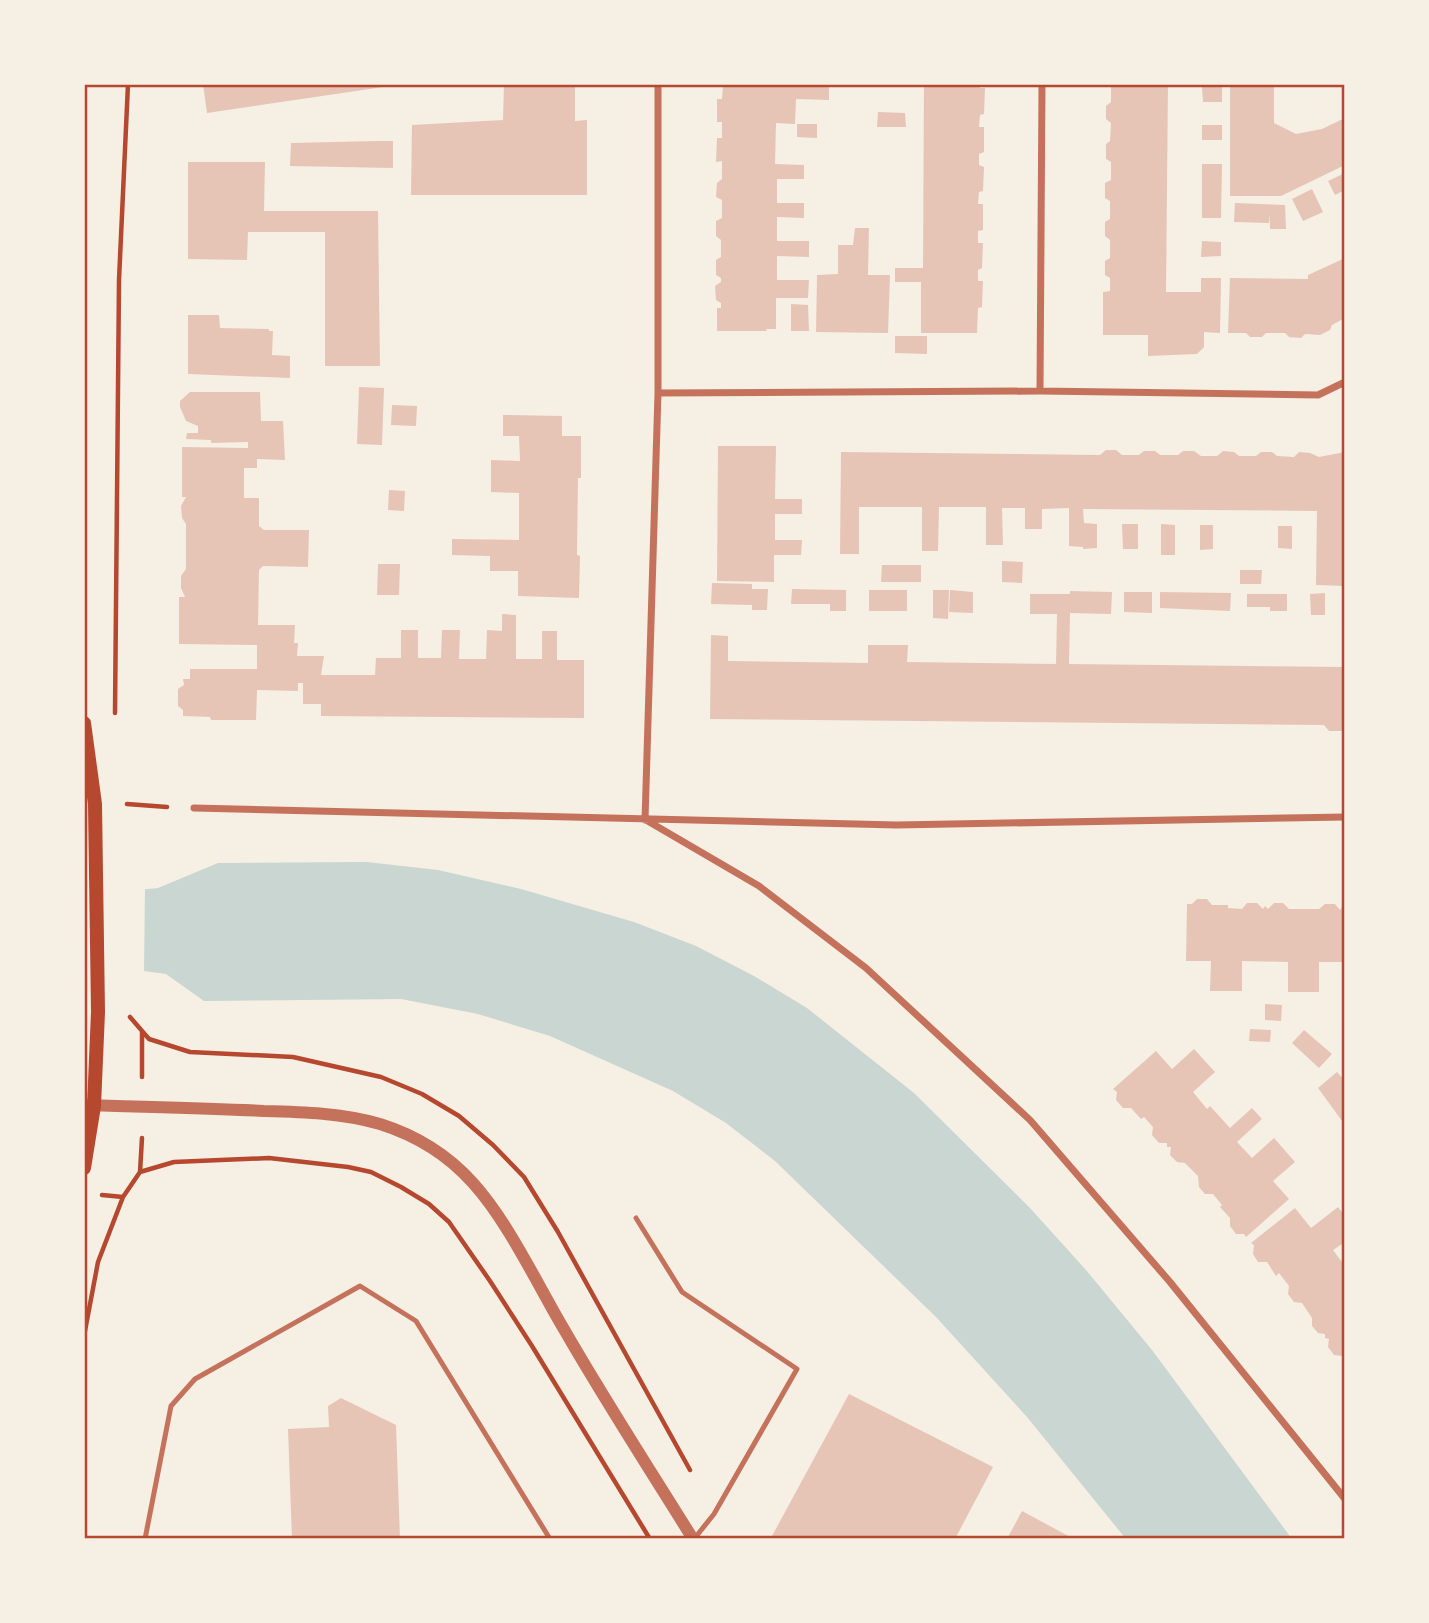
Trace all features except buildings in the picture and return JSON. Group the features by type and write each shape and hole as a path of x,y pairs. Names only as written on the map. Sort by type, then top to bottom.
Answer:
{"main road":[{"path":"84,723 97,886 97,1012 84,1168"}],"street":[{"path":"646,820 658,393 657,84"},
{"path":"1040,390 1042,84"},
{"path":"658,393 1040,390 1318,395 1345,382"},
{"path":"194,808 897,825 1345,817"},
{"path":"646,820 759,886 866,968 1030,1120 1170,1282 1345,1499"},
{"path":"89,1106 200,1108 353,1117 406,1134 455,1165 474,1183 496,1213 594,1381 694,1539"}],"lane":[{"path":"636,1218 682,1292 797,1369 714,1514 694,1539"},
{"path":"145,1539 171,1406 195,1379 360,1286 416,1321 550,1539"}],"path":[{"path":"115,720 119,280 128,84"},
{"path":"124,804 194,808"},
{"path":"126,1012 142,1031"},
{"path":"84,1336 98,1262 123,1196 140,1172 174,1162 270,1158 371,1172 429,1204 449,1222 490,1281 650,1539"}],"shaded area":[{"path":"367,862 438,870 521,889 634,922 696,946 807,1008 914,1093 1030,1208 1152,1350 1292,1539 1126,1539 1027,1417 936,1317 775,1161 726,1123 673,1091 550,1036 478,1014 401,999 204,1001 166,974 107,971 109,893 158,888 218,863"}],"pier":[{"path":"145,887 144,973 84,972 84,889"}]}
